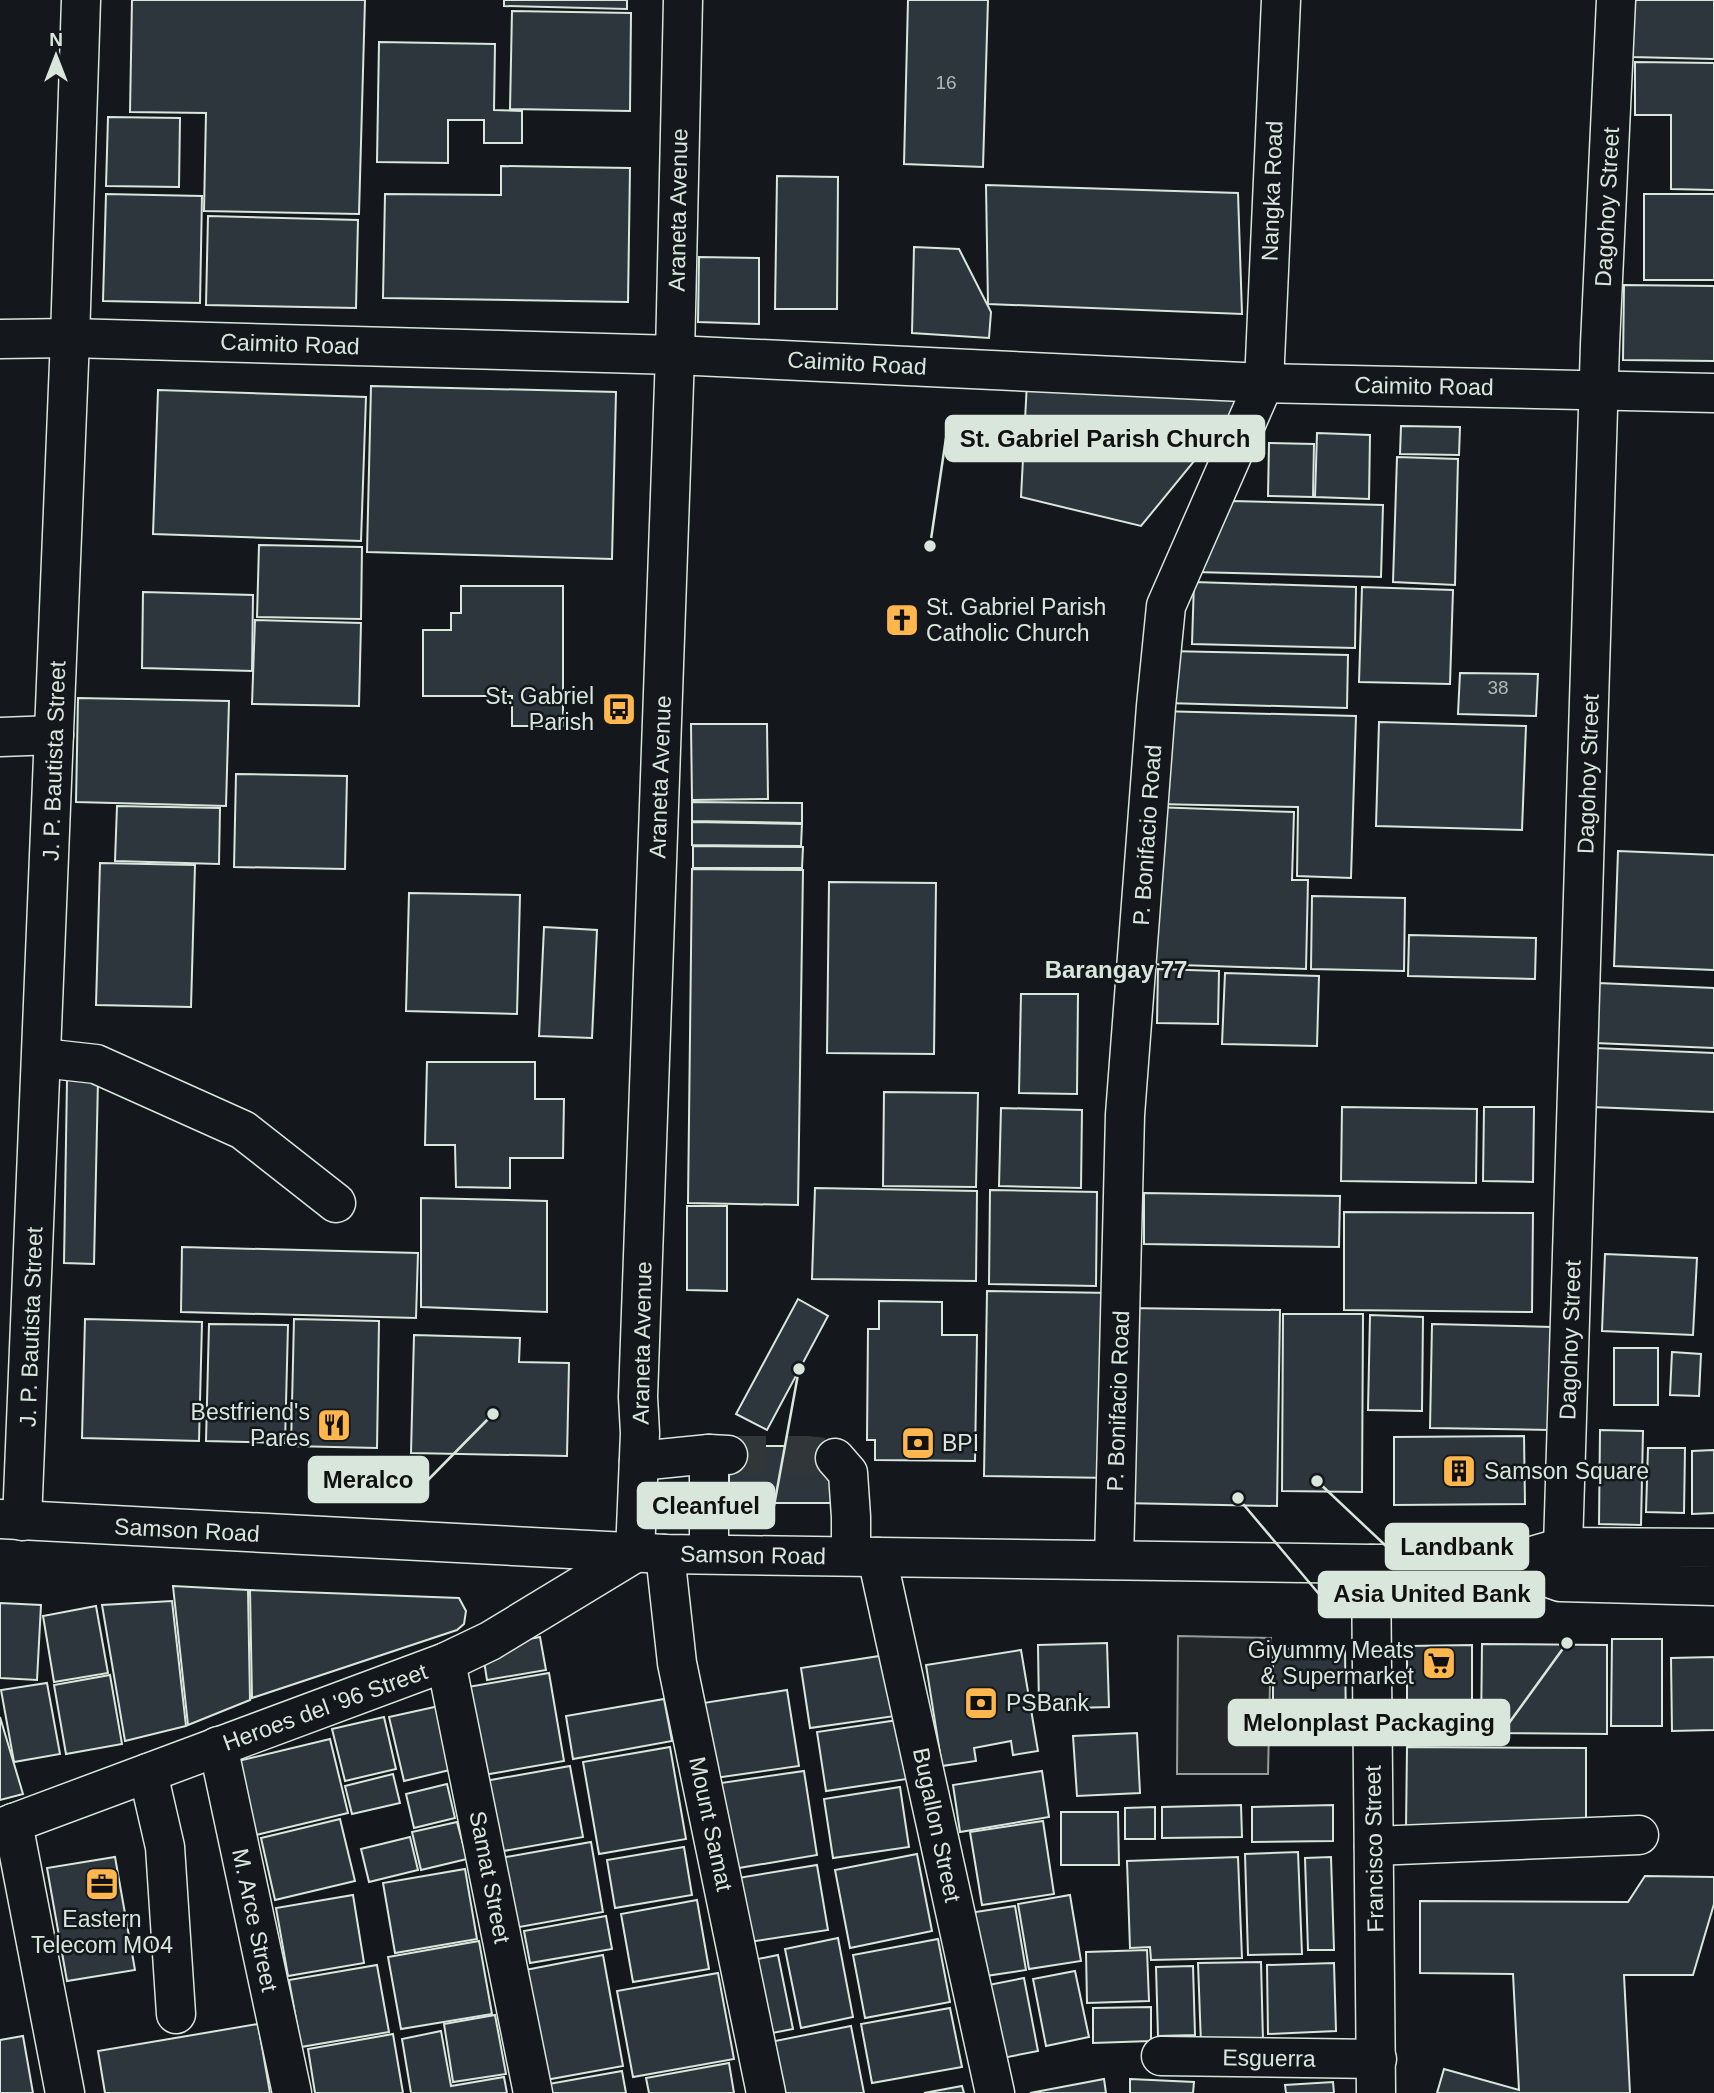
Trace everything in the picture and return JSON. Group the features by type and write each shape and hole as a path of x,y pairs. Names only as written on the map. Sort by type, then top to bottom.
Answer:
{"main road":[{"name":"J. P. Bautista Street","path":"11,1520 42,1058 71,338 81,0"},
{"name":"Araneta Avenue","path":"650,1553 639,1461 638,1397 675,355 683,0"},
{"name":"Nangka Road","path":"1264,383 1281,0"},
{"name":"Dagohoy Street","path":"1563,1547 1600,390 1616,0"},
{"name":"Caimito Road","path":"0,339 71,338 675,355 1264,383 1714,393"},
{"name":"P. Bonifacio Road","path":"1114,1560 1125,1115 1166,606 1264,383"},
{"path":"0,737 54,735"},
{"path":"42,1058 96,1064 243,1130 336,1203"},
{"path":"639,1461 719,1454 709,1554"},
{"name":"Bugallon Street","path":"835,1458 848,1474 851,1517 864,1556 995,2093"},
{"name":"Samson Road","path":"11,1520 709,1554 1371,1564 1508,1563 1563,1547 1714,1548"},
{"name":"Heroes del '96 Street","path":"7,1826 446,1662 490,1641 650,1553"},
{"name":"Mount Samat","path":"650,1553 677,1662 766,2093"},
{"name":"Samson Road","path":"1508,1563 1560,1582 1714,1586"},
{"name":"Francisco Street","path":"1371,1564 1376,2076"},
{"name":"Samat Street","path":"446,1662 533,2093"},
{"name":"M. Arce Street","path":"218,1746 292,2093"},
{"path":"148,1773 165,1847 176,2014"},
{"path":"7,1826 65,2093"},
{"path":"1374,1846 1639,1835"},
{"name":"Esguerra","path":"1161,2056 1376,2076"}],"shaded area":[{"path":"1178,1636 1271,1638 1268,1774 1177,1774"}],"building":[{"path":"132,0 365,0 359,214 204,211 206,113 130,112"},
{"path":"504,0 627,0 627,9 504,6"},
{"path":"908,0 988,0 983,167 904,164"},
{"path":"1634,0 1714,0 1714,59 1632,57"},
{"path":"512,11 631,13 630,111 510,109"},
{"path":"379,42 495,44 494,110 522,111 522,143 484,143 484,120 448,120 448,163 377,162"},
{"path":"1635,62 1714,63 1714,190 1671,189 1671,115 1635,115"},
{"path":"108,117 180,118 179,187 106,186"},
{"path":"501,166 630,168 628,302 383,298 385,194 501,195"},
{"path":"777,176 838,177 837,309 775,309"},
{"path":"986,185 1238,193 1242,314 988,304"},
{"path":"106,194 202,196 200,303 103,301"},
{"path":"1644,194 1714,194 1714,280 1644,280"},
{"path":"208,216 358,220 356,308 206,305"},
{"path":"914,247 959,249 991,312 989,338 912,333"},
{"path":"699,257 759,258 759,324 698,322"},
{"path":"1624,285 1714,286 1714,361 1623,360"},
{"path":"1027,382 1249,394 1141,526 1021,497"},
{"path":"371,386 616,392 612,559 367,552"},
{"path":"158,390 366,397 361,541 153,534"},
{"path":"1401,426 1460,427 1459,455 1400,454"},
{"path":"1317,433 1370,435 1369,499 1315,497"},
{"path":"1269,443 1314,444 1313,497 1268,496"},
{"path":"1397,457 1458,459 1455,585 1393,582"},
{"path":"1232,501 1383,505 1381,577 1195,572"},
{"path":"259,545 362,547 361,619 257,617"},
{"path":"1194,582 1356,587 1355,648 1192,644"},
{"path":"461,586 563,586 563,726 512,726 512,696 423,696 423,630 451,630 451,613 461,613"},
{"path":"1362,587 1453,590 1450,684 1359,682"},
{"path":"143,592 253,595 252,671 142,668"},
{"path":"255,620 361,623 359,706 252,704"},
{"path":"1167,651 1348,655 1347,708 1166,703"},
{"path":"1460,673 1538,674 1536,716 1458,714"},
{"path":"78,698 229,701 226,806 76,802"},
{"path":"1158,711 1356,716 1351,878 1297,876 1298,807 1156,804"},
{"path":"1379,722 1526,726 1522,830 1376,826"},
{"path":"691,724 767,724 768,799 692,800"},
{"path":"236,774 347,776 345,869 234,867"},
{"path":"692,802 802,803 802,823 692,821"},
{"path":"117,806 220,808 219,864 115,861"},
{"path":"1153,807 1294,812 1292,880 1308,880 1306,969 1149,964"},
{"path":"692,822 802,824 801,846 692,845"},
{"path":"693,846 803,847 802,868 693,868"},
{"path":"1618,851 1714,855 1714,970 1614,966"},
{"path":"100,863 195,865 191,1007 96,1005"},
{"path":"692,869 803,870 798,1205 688,1203"},
{"path":"829,882 936,883 934,1054 827,1053"},
{"path":"409,893 520,895 517,1014 406,1011"},
{"path":"1312,896 1405,898 1404,971 1311,969"},
{"path":"544,927 597,930 592,1038 539,1036"},
{"path":"1409,935 1536,938 1535,979 1408,976"},
{"path":"1158,969 1219,971 1218,1024 1157,1023"},
{"path":"1225,973 1319,976 1317,1046 1222,1044"},
{"path":"1598,983 1714,988 1714,1048 1595,1043"},
{"path":"1021,994 1078,994 1077,1094 1019,1093"},
{"path":"1595,1048 1714,1053 1714,1112 1592,1107"},
{"path":"427,1062 535,1062 535,1099 564,1099 563,1158 510,1158 510,1188 456,1187 455,1145 425,1145"},
{"path":"67,1080 98,1080 94,1264 64,1263"},
{"path":"884,1092 978,1093 976,1187 883,1186"},
{"path":"1342,1107 1477,1109 1476,1183 1341,1181"},
{"path":"1484,1107 1534,1107 1533,1182 1483,1181"},
{"path":"1001,1108 1082,1110 1081,1188 999,1186"},
{"path":"815,1188 977,1191 976,1281 812,1279"},
{"path":"990,1190 1097,1192 1096,1286 989,1284"},
{"path":"1144,1193 1340,1196 1339,1247 1144,1244"},
{"path":"421,1198 547,1201 547,1312 421,1307"},
{"path":"687,1206 727,1206 727,1291 687,1290"},
{"path":"1344,1212 1533,1213 1532,1312 1344,1310"},
{"path":"182,1247 418,1253 416,1318 181,1312"},
{"path":"1605,1254 1697,1258 1693,1335 1602,1331"},
{"path":"987,1291 1114,1293 1111,1478 984,1476"},
{"path":"798,1299 828,1316 767,1430 736,1414"},
{"path":"879,1301 942,1302 942,1335 977,1335 975,1461 875,1460 875,1440 867,1440 868,1329 879,1329"},
{"path":"1126,1308 1280,1310 1277,1506 1121,1503"},
{"path":"1283,1314 1363,1314 1362,1492 1282,1491"},
{"path":"1370,1315 1423,1317 1422,1411 1368,1410"},
{"path":"85,1319 202,1322 199,1441 82,1438"},
{"path":"294,1319 379,1321 377,1448 291,1446"},
{"path":"209,1324 288,1325 285,1443 206,1441"},
{"path":"1432,1324 1552,1327 1551,1430 1430,1428"},
{"path":"414,1335 520,1338 519,1362 569,1363 567,1456 411,1453"},
{"path":"1614,1348 1658,1348 1658,1405 1614,1405"},
{"path":"1672,1352 1701,1354 1699,1396 1670,1395"},
{"path":"1600,1430 1643,1431 1641,1525 1599,1524"},
{"name":"Samson Square","path":"1524,1436 1525,1504 1394,1505 1394,1437"},
{"path":"729,1446 835,1446 835,1503 729,1503"},
{"path":"1648,1448 1685,1448 1684,1513 1646,1512"},
{"path":"1714,1450 1714,1513 1692,1514 1692,1451"},
{"path":"173,1586 248,1590 250,1700 188,1725"},
{"path":"250,1590 459,1598 466,1611 464,1624 457,1630 252,1698"},
{"path":"172,1601 186,1726 125,1741 102,1605"},
{"path":"0,1603 41,1605 37,1680 0,1678"},
{"path":"96,1606 108,1673 54,1682 43,1616"},
{"path":"540,1637 546,1670 487,1680 482,1648"},
{"path":"1612,1639 1662,1639 1662,1726 1611,1726"},
{"path":"1107,1643 1109,1707 1039,1709 1038,1645"},
{"path":"1482,1644 1607,1645 1607,1734 1481,1733"},
{"path":"1472,1645 1472,1727 1407,1727 1407,1646"},
{"path":"1345,1648 1346,1728 1273,1728 1273,1649"},
{"name":"PSBank","path":"1021,1650 1038,1751 1013,1755 1011,1741 974,1748 976,1761 942,1766 926,1665"},
{"path":"886,1655 895,1716 810,1728 801,1668"},
{"path":"1714,1657 1714,1730 1672,1731 1671,1658"},
{"path":"549,1673 564,1761 478,1776 462,1688"},
{"path":"110,1675 122,1744 66,1754 54,1685"},
{"path":"47,1683 60,1754 14,1762 1,1690"},
{"path":"787,1690 799,1766 708,1779 697,1704"},
{"path":"664,1699 672,1741 573,1759 566,1716"},
{"path":"439,1706 454,1769 404,1781 389,1717"},
{"path":"0,1717 23,1794 0,1800"},
{"path":"384,1717 396,1769 345,1781 332,1729"},
{"path":"898,1720 907,1779 826,1791 817,1732"},
{"path":"1137,1733 1140,1793 1077,1796 1073,1736"},
{"path":"330,1739 348,1813 256,1835 238,1761"},
{"path":"670,1747 686,1839 599,1854 583,1762"},
{"path":"1407,1747 1586,1748 1586,1831 1406,1829"},
{"path":"570,1766 583,1837 498,1852 485,1781"},
{"path":"804,1771 817,1855 727,1870 714,1784"},
{"path":"1042,1771 1049,1817 960,1832 953,1785"},
{"path":"393,1774 400,1803 352,1814 345,1786"},
{"path":"447,1784 455,1818 414,1828 406,1794"},
{"path":"900,1787 909,1847 833,1858 824,1799"},
{"path":"1241,1805 1242,1837 1162,1838 1162,1807"},
{"path":"1333,1805 1333,1841 1252,1842 1252,1807"},
{"path":"1155,1807 1155,1839 1125,1839 1125,1808"},
{"path":"1061,1812 1118,1812 1119,1865 1061,1865"},
{"path":"340,1819 355,1881 275,1900 261,1838"},
{"path":"1043,1821 1054,1894 982,1905 970,1832"},
{"path":"457,1822 467,1859 421,1870 412,1832"},
{"path":"410,1837 418,1870 369,1882 361,1849"},
{"path":"591,1842 603,1912 508,1929 495,1859"},
{"path":"684,1847 692,1895 615,1908 607,1860"},
{"path":"1298,1852 1302,1954 1248,1955 1245,1854"},
{"path":"917,1854 932,1931 850,1948 835,1870"},
{"path":"115,1857 135,1970 67,1981 47,1868"},
{"path":"1238,1857 1242,1958 1151,1960 1150,1947 1130,1948 1127,1861"},
{"path":"1331,1857 1334,1950 1308,1950 1305,1858"},
{"path":"817,1865 828,1930 742,1943 732,1879"},
{"path":"465,1869 477,1939 395,1953 383,1883"},
{"path":"1645,1876 1714,1877 1714,1904 1693,1975 1624,1975 1630,2093 1437,2093 1444,2069 1519,2090 1513,1974 1420,1973 1420,1901 1628,1902"},
{"path":"353,1895 364,1963 288,1976 276,1908"},
{"path":"1070,1895 1081,1961 1029,1969 1018,1904"},
{"path":"697,1900 709,1969 633,1982 621,1914"},
{"path":"1015,1906 1026,1970 979,1977 969,1913"},
{"path":"606,1916 612,1949 530,1963 524,1931"},
{"path":"838,1938 853,2017 801,2028 785,1949"},
{"path":"938,1939 950,2002 865,2018 853,1955"},
{"path":"479,1941 492,2014 401,2029 388,1957"},
{"path":"1147,1950 1149,2001 1087,2003 1086,1952"},
{"path":"603,1955 623,2066 540,2081 520,1971"},
{"path":"778,1955 793,2029 762,2035 748,1961"},
{"path":"1261,1962 1263,2041 1201,2044 1198,1963"},
{"path":"1334,1963 1336,2031 1268,2034 1267,1965"},
{"path":"377,1965 389,2032 301,2047 289,1980"},
{"path":"1193,1966 1195,2035 1158,2036 1156,1967"},
{"path":"1075,1971 1089,2037 1046,2046 1033,1979"},
{"path":"718,1973 734,2059 633,2077 617,1991"},
{"path":"1024,1978 1038,2051 992,2060 978,1987"},
{"path":"1151,2007 1151,2041 1093,2043 1093,2008"},
{"path":"950,2008 962,2067 872,2083 861,2024"},
{"path":"495,2015 506,2074 453,2082 444,2024"},
{"path":"258,2024 270,2093 105,2093 98,2051"},
{"path":"851,2026 864,2093 775,2093 765,2043"},
{"path":"441,2031 451,2086 504,2077 507,2093 411,2093 402,2039"},
{"path":"393,2034 403,2093 315,2093 308,2049"},
{"path":"23,2036 33,2093 0,2093 0,2040"},
{"path":"729,2063 734,2093 649,2093 646,2078"},
{"path":"622,2071 626,2093 545,2093 543,2085"},
{"path":"1104,2079 1106,2093 1030,2093"},
{"path":"1130,2079 1194,2082 1193,2093 1130,2093"},
{"path":"1333,2082 1334,2093 1286,2093 1285,2085"},
{"path":"962,2086 964,2093 924,2093"}],"tunnel":[{"path":"728,1455 807,1455 835,1458"}],"place":[{"name":"St. Gabriel Parish Church","path":"930,546"},
{"name":"St. Gabriel Parish Catholic Church","path":"902,620"},
{"name":"St. Gabriel Parish","path":"619,709"},
{"name":"Cleanfuel","path":"799,1369"},
{"name":"Meralco","path":"493,1414"},
{"name":"Bestfriend's Pares","path":"334,1425"},
{"name":"BPI","path":"918,1443"},
{"name":"Samson Square","path":"1459,1471"},
{"name":"Landbank","path":"1317,1481"},
{"name":"Asia United Bank","path":"1238,1498"},
{"name":"Melonplast Packaging","path":"1567,1643"},
{"name":"Giyummy Meats & Supermarket","path":"1439,1663"},
{"name":"PSBank","path":"981,1703"},
{"name":"Eastern Telecom MO4","path":"102,1884"}],"district":[{"name":"Barangay 77","path":"1116,969"}]}
